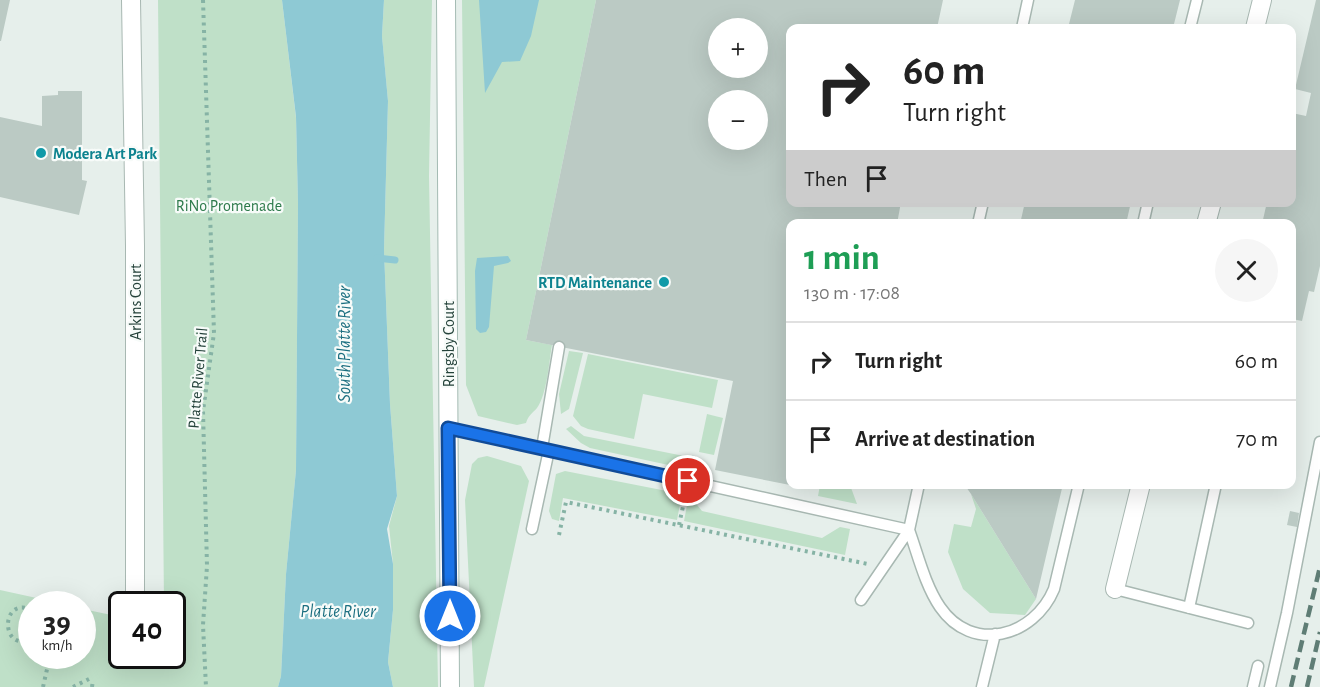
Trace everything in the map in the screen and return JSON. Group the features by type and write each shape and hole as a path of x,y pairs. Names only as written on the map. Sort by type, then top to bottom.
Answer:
{"street":[{"name":"Arkins Court","path":"131,0 135,246 135,591"},
{"name":"Ringsby Court","path":"447,0 450,687"},
{"path":"1256,24 1262,0"},
{"path":"1115,589 1140,489"}],"lane":[{"path":"1023,24 1028,0"},
{"path":"1191,24 1197,0"},
{"path":"532,530 559,347"},
{"path":"448,428 909,530"},
{"path":"1270,687 1287,613 1320,442"},
{"path":"861,600 909,530 918,489"},
{"path":"909,530 933,593 943,610 968,629 995,634 1011,632 1026,625 1040,613 1050,599 1078,489"},
{"path":"1189,608 1215,489"},
{"path":"1115,589 1248,623"},
{"path":"982,687 995,634"},
{"path":"1253,687 1258,666"}],"path":[{"name":"Platte River Trail","path":"203,0 214,333 203,411 207,567 203,625 206,687"},
{"path":"559,535 566,502 883,567"},
{"path":"18,608 12,610 8,615 4,626 9,637 18,641"},
{"path":"43,687 47,669"},
{"path":"73,687 91,680 92,687"}],"green space":[{"name":"RiNo Promenade","path":"158,0 282,0 296,118 298,204 296,470 286,574 281,676 278,687 0,687 0,590 18,594 18,669 96,669 96,612 108,614 108,669 186,669 186,591 164,591"},
{"path":"384,0 432,0 429,176 438,687 393,687 388,662 393,610 393,564 389,526 397,496 390,404 384,250 388,101 382,36"},
{"path":"462,0 596,0 526,340 552,345 547,378 537,408 526,423 517,425 478,416 466,385"},
{"path":"569,351 583,353 569,409 561,414 559,394"},
{"path":"588,354 718,380 712,408 643,394 634,439 581,426 573,416"},
{"path":"707,414 723,418 714,455 699,452"},
{"path":"571,426 584,436 689,457 687,469 590,448 566,429"},
{"path":"487,456 521,466 529,481 484,687 474,687 465,500 472,464 478,458"},
{"path":"565,471 682,494 677,520 563,498 559,521 552,519 549,511 556,474"},
{"path":"819,489 851,489 857,504 818,496"},
{"path":"971,494 1036,599 1025,615 990,613 963,589 948,552 954,524 971,527 976,509"},
{"path":"689,495 702,511 822,538 840,527 850,529 845,555 684,521"}],"water":[{"name":"Platte River","path":"282,0 384,0 382,36 388,101 384,250 390,404 397,496 387,529 393,564 393,610 388,662 393,687 278,687 281,676 286,574 296,470 298,204 296,117"},
{"path":"479,0 539,0 531,36 520,61 502,62 485,93"},
{"path":"508,256 511,261 494,266 489,327 486,332 480,333 476,329 475,271 477,258"}],"building":[{"path":"0,0 10,0 1,41 0,41"},
{"name":"RTD Maintenance","path":"596,0 943,0 938,24 786,24 786,207 900,207 898,219 786,219 786,484 715,470 733,381 526,340"},
{"path":"1075,0 1180,0 1174,24 1069,24"},
{"path":"1316,0 1320,0 1320,266 1314,292 1309,291 1302,321 1296,320 1296,219 1263,219 1266,207 1296,207 1296,114 1306,116 1311,93 1296,89"},
{"name":"Modera Art Park","path":"58,91 82,91 82,180 87,181 79,215 0,197 0,117 42,126 42,96 58,95"},
{"path":"1024,207 1130,207 1127,219 1021,219"},
{"path":"968,489 1062,489 1036,599"},
{"path":"1290,511 1299,513 1297,527 1287,525"}],"waterway":[{"path":"377,258 395,260"}],"railway":[{"path":"1291,687 1320,567"},
{"path":"1307,687 1320,632"}],"place":[{"name":"Modera Art Park","path":"41,153"},
{"name":"RTD Maintenance","path":"664,282"}],"route":[{"path":"450,616 448,428 688,481"}],"water label":[{"name":"South Platte River","path":"344,344"}]}
